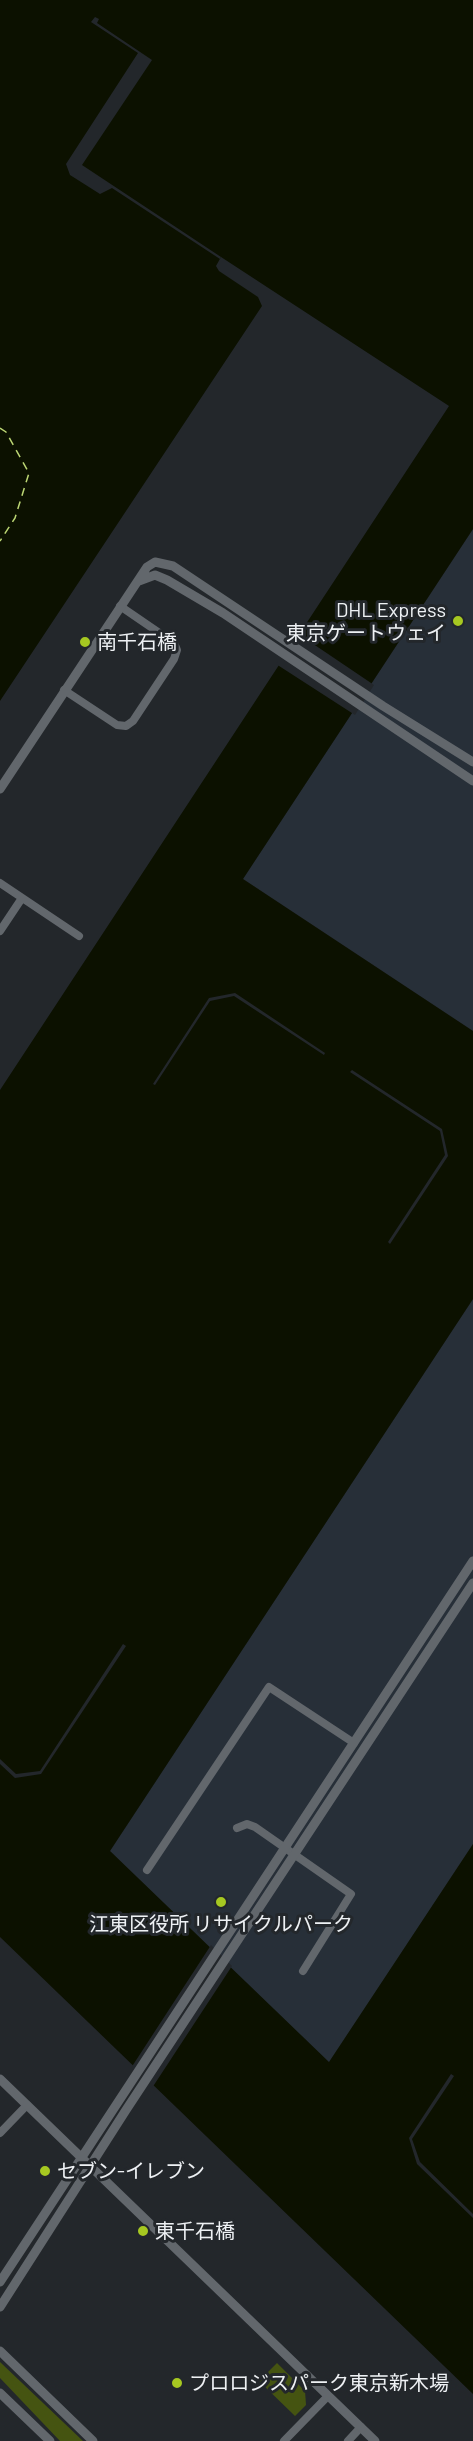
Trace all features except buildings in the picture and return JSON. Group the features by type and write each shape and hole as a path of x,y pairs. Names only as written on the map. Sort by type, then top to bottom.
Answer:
{"street":[{"path":"0,789 120,606 147,567 155,561 173,566 383,706 473,762"},
{"path":"135,585 148,576 162,577 223,614 473,781"},
{"path":"64,690 117,724 126,726 133,721 176,654 177,646 120,606"},
{"path":"0,883 79,936"},
{"path":"0,931 22,898"},
{"path":"0,2307 90,2166 122,2107 238,1921 473,1561"},
{"path":"0,2282 82,2158 122,2107 246,1928 473,1583"},
{"path":"455,1588 465,1595"},
{"path":"147,1870 269,1687 354,1743"},
{"path":"237,1828 248,1824 255,1827 351,1894 303,1971"},
{"path":"0,2079 375,2441"},
{"path":"0,2133 27,2105"},
{"path":"0,2351 93,2441"},
{"path":"0,2393 50,2441"},
{"path":"284,2441 328,2396"},
{"path":"348,2441 361,2427"}],"shaded area":[{"path":"0,0 473,0 473,529 243,879 473,1031 473,1299 110,1851 329,2062 473,1844 473,2394 0,1937 0,1090 449,406 221,257 216,266 219,271 258,297 262,306 0,701"},
{"path":"473,529 473,1031 243,879"},
{"path":"473,1299 473,1844 329,2063 110,1851"}],"green space":[{"path":"0,2362 83,2441 60,2441 0,2378"},
{"path":"277,2363 305,2391 306,2405 295,2416 259,2381"}],"pier":[{"path":"95,17 99,19 97,23 152,60 82,165 221,257 220,259 112,188 100,194 70,175 66,164 138,53 91,22"},
{"path":"297,633 374,685 355,715 276,664"},
{"path":"235,993 325,1053 324,1055 234,996 210,1001 155,1085 153,1084 209,998"},
{"path":"352,1070 442,1129 448,1156 390,1244 388,1242 445,1155 440,1131 350,1072"},
{"path":"123,1644 126,1646 41,1774 15,1778 0,1764 0,1759 16,1774 40,1771"},
{"path":"211,1945 232,1966 152,2088 131,2068"},
{"path":"451,2074 454,2076 412,2139 420,2162 473,2214 473,2218 417,2164 409,2138"}],"ferry route":[{"path":"0,428 6,432 29,473 15,518 0,541"}],"place":[{"name":"DHL Express 東京ゲートウェイ","path":"458,621"},
{"name":"南千石橋","path":"85,642"},
{"name":"江東区役所 リサイクルパーク","path":"221,1902"},
{"name":"セブン-イレブン","path":"45,2171"},
{"name":"東千石橋","path":"143,2231"},
{"name":"プロロジスパーク東京新木場","path":"177,2383"}]}
